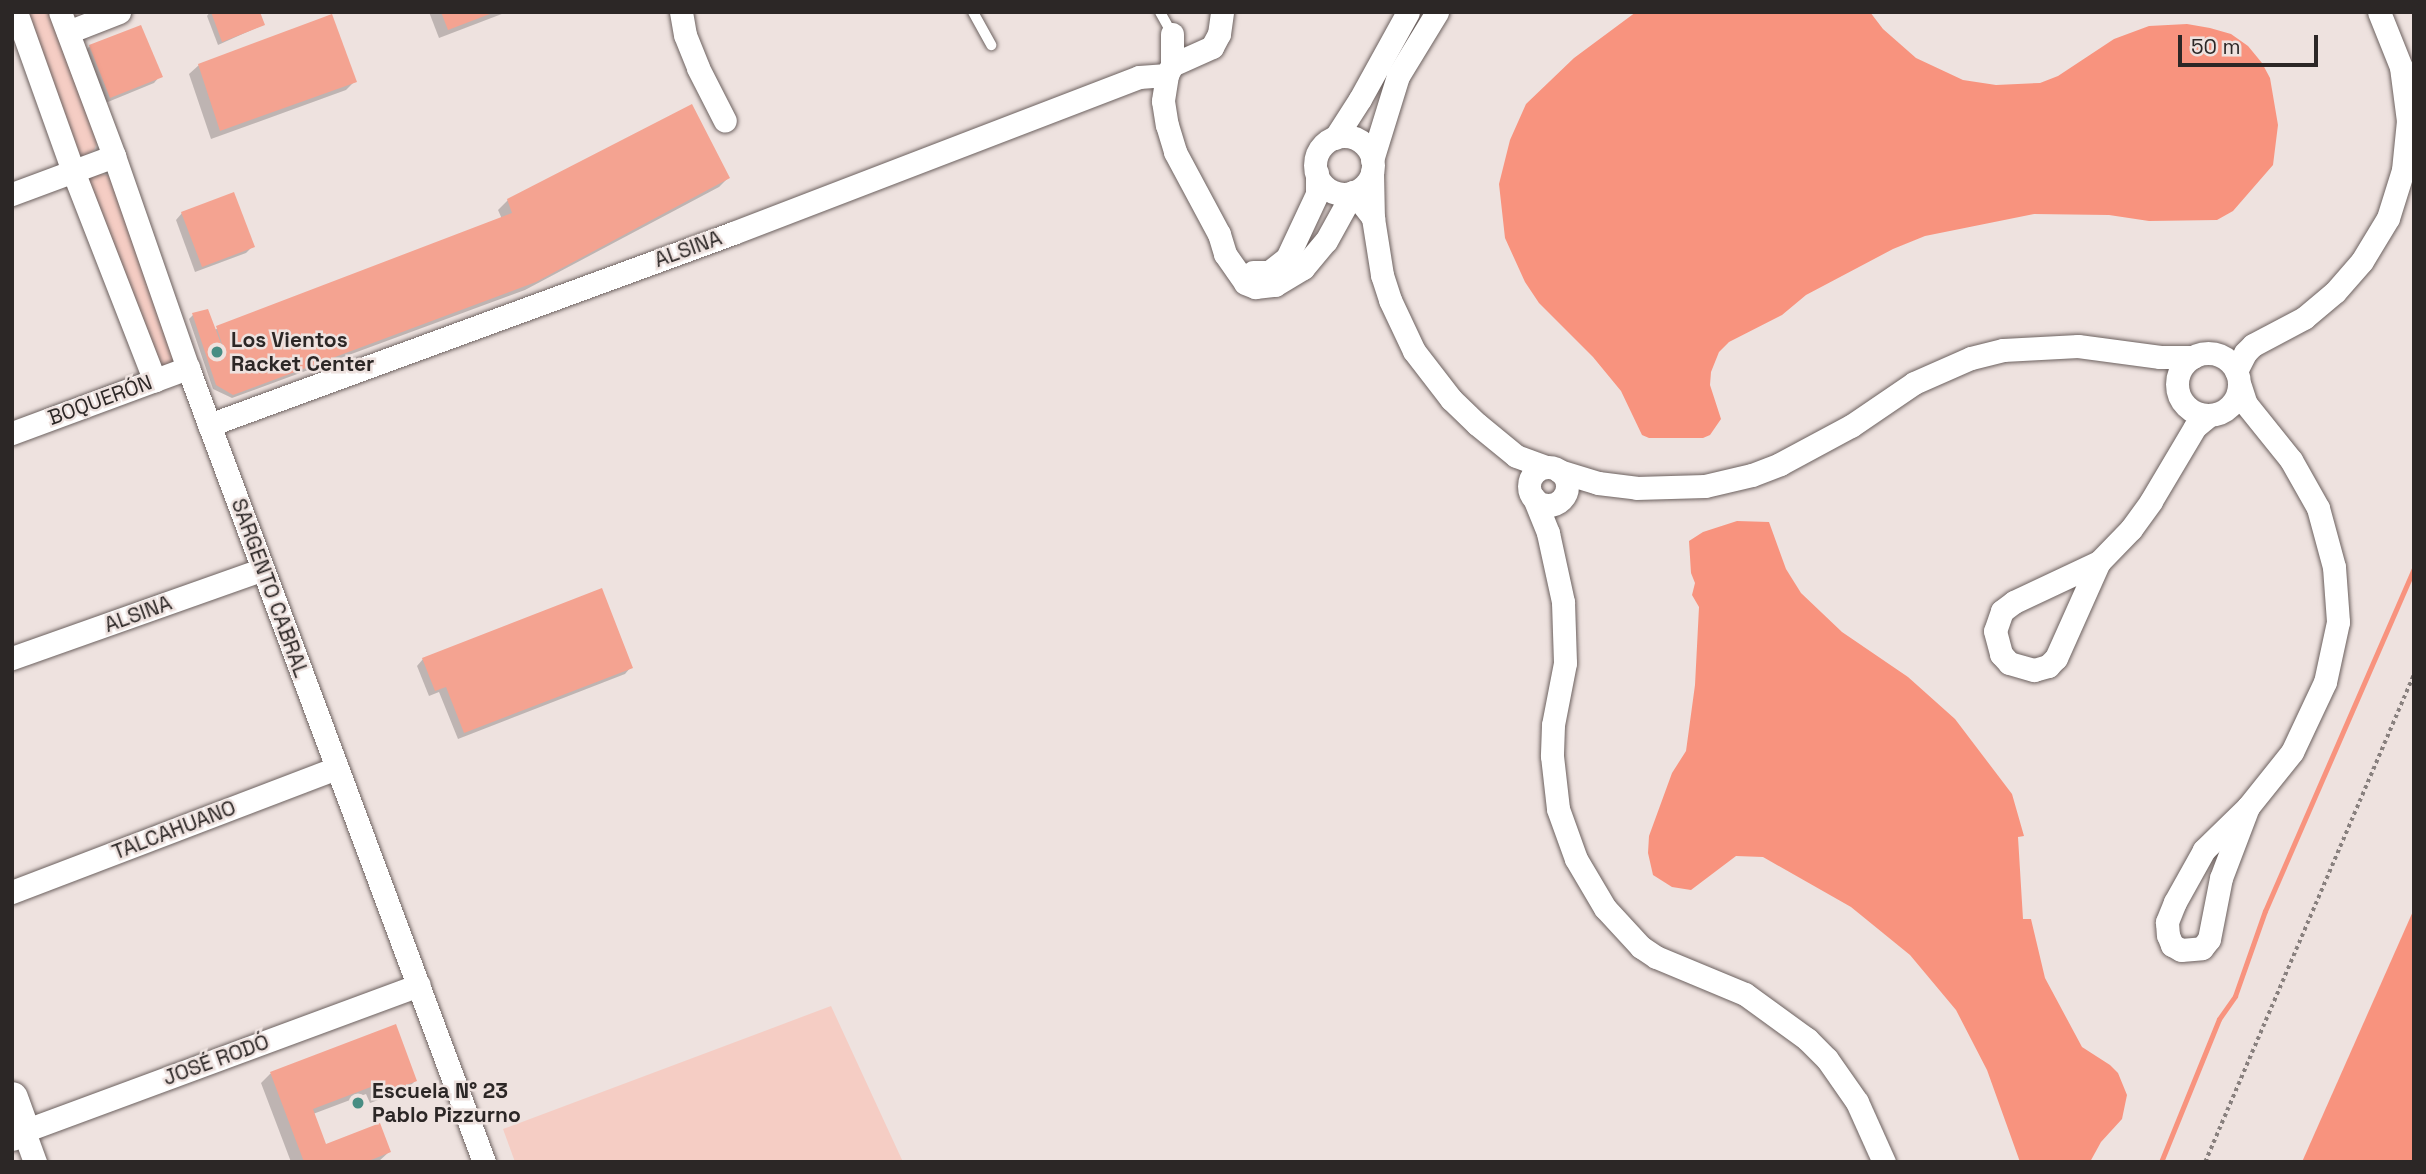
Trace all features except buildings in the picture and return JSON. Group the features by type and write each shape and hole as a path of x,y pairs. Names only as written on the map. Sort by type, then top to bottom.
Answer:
{"street":[{"path":"16,12 73,172 155,381"},
{"path":"64,22 119,12"},
{"path":"681,12 685,35 698,68 725,121"},
{"name":"ALSINA","path":"209,425 733,233 1139,77 1169,70 1212,47 1219,34 1222,12"},
{"path":"1335,138 1408,12"},
{"path":"1219,234 1225,254 1245,283 1255,287 1275,285 1315,258 1353,192 1368,181 1398,76 1437,12"},
{"path":"2099,562 2014,602 2003,611 1995,631 2001,654 2009,663 2034,670 2048,666 2056,658 2099,562 2151,501 2186,439 2235,401 2245,353 2253,345 2304,318 2335,292 2362,261 2388,218 2403,170 2408,121 2401,67 2379,12"},
{"name":"SARGENTO CABRAL","path":"64,22 188,368 484,1162"},
{"path":"1172,34 1163,101 1175,152 1219,234 1246,269 1259,274 1278,267 1301,234 1317,194 1317,156 1321,148 1343,136 1359,140 1372,166 1376,249 1390,300 1414,351 1451,399 1549,485 1598,483 1673,488 1704,486 1752,475 1780,464 1851,426 1914,383 1971,358 2003,350 2078,346 2132,354 2224,357 2238,378 2246,404 2291,460 2318,508 2334,568 2338,622 2333,655 2317,705 2292,752 2248,807 2204,850 2175,902 2167,922 2168,935 2172,945 2181,950 2202,948 2209,939 2221,878 2248,807"},
{"path":"12,194 114,156"},
{"path":"1317,173 1327,188 1335,192 1353,192"},
{"path":"1353,192 1373,218"},
{"path":"2186,439 2179,372 2199,355 2253,345"},
{"path":"2132,354 2152,362 2181,398 2200,415 2245,413 2257,420"},
{"name":"BOQUERÓN","path":"12,433 188,368"},
{"path":"1549,485 1548,533 1558,567 1565,631 1565,663 1553,725 1553,786 1565,834 1576,859 1605,908 1642,947 1656,957 1745,994 1770,1009 1814,1045 1857,1102 1884,1162"},
{"name":"ALSINA","path":"12,658 264,569"},
{"name":"TALCAHUANO","path":"12,892 336,768"},
{"name":"JOSÉ RODÓ","path":"18,1133 419,985"},
{"path":"12,1098 18,1133 35,1162"}],"lane":[{"path":"973,12 991,45"},
{"path":"1160,12 1172,34"}],"path":[{"path":"2205,1162 2414,674"}],"shaded area":[{"path":"18,12 51,12 99,138 94,150 84,156 77,159"},
{"path":"1636,12 1870,12 1883,29 1916,58 1963,80 1996,85 2040,83 2058,76 2114,39 2149,26 2187,24 2210,28 2231,34 2248,46 2270,78 2278,125 2273,165 2233,211 2217,220 2149,221 2109,215 2034,214 1925,236 1893,249 1806,295 1782,315 1729,342 1719,352 1711,372 1710,385 1721,419 1710,435 1703,438 1649,438 1642,435 1621,391 1593,357 1539,303 1525,282 1505,238 1499,184 1510,140 1526,104 1574,58"},
{"path":"95,173 112,176 178,359 170,365 161,367 84,177"},
{"path":"1737,521 1769,522 1786,569 1801,593 1842,632 1908,677 1955,719 2012,794 2024,836 2018,837 2023,919 2031,919 2045,978 2082,1047 2118,1073 2127,1095 2122,1119 2101,1142 2090,1162 2020,1162 1987,1070 1956,1010 1910,955 1851,907 1763,857 1736,856 1691,890 1672,887 1653,875 1648,853 1649,836 1672,773 1686,751 1695,685 1699,607 1692,595 1695,583 1691,573 1689,541 1703,532"},
{"path":"2414,909 2414,1162 2302,1162"},
{"path":"831,1006 903,1162 515,1162 503,1129"}],"waterway":[{"path":"2161,1162 2219,1019 2235,996 2265,911 2414,568"}],"place":[{"name":"Los Vientos Racket Center","path":"217,352"},
{"name":"Escuela N° 23 Pablo Pizzurno","path":"358,1103"}]}
